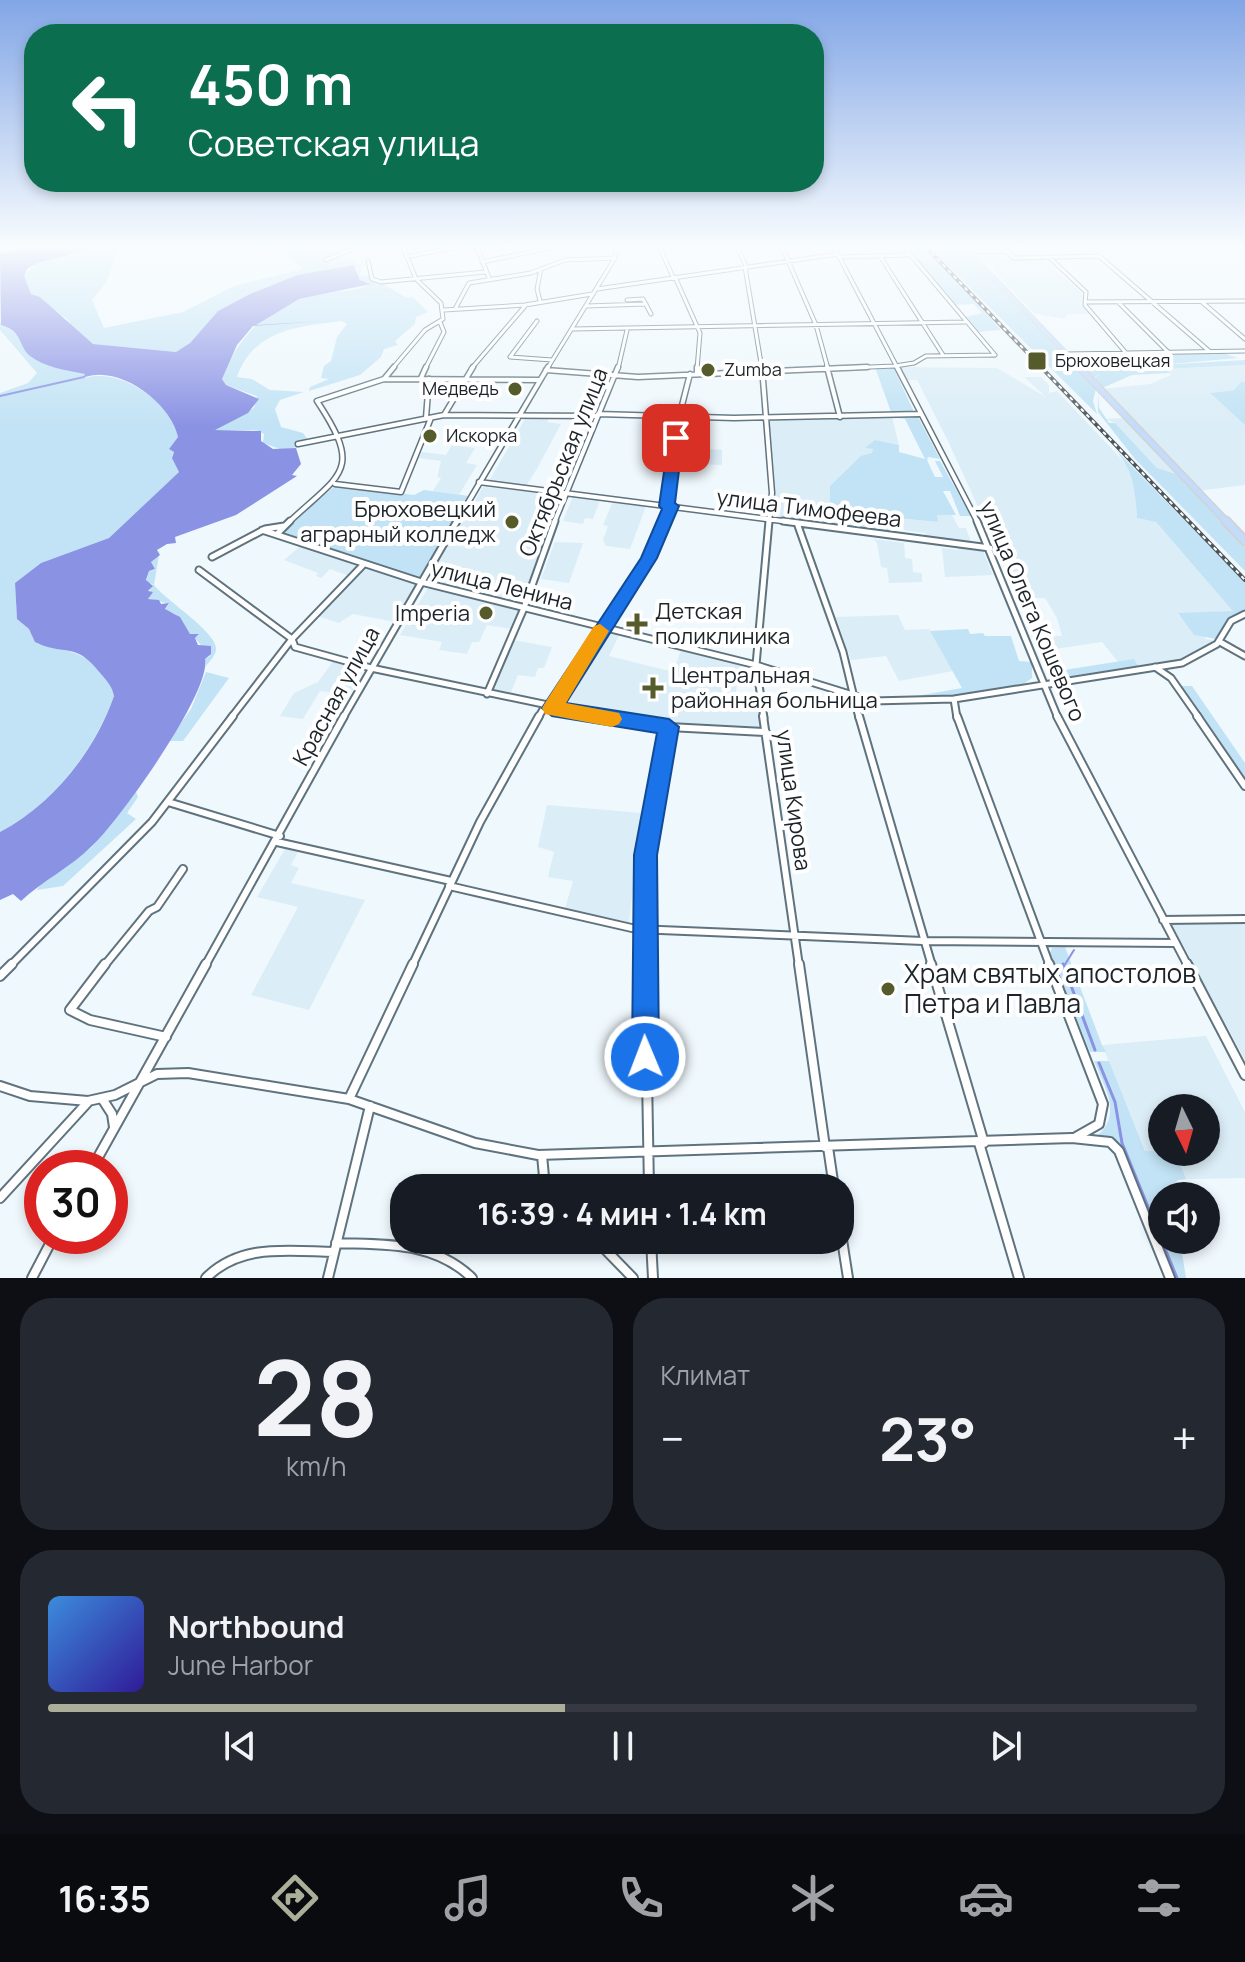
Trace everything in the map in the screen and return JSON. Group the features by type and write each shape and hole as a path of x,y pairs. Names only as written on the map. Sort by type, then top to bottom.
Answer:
{"main road":[{"path":"1022,307 1245,541"}],"street":[{"path":"421,378 444,332 440,322 442,307"},
{"path":"444,310 496,307"},
{"path":"444,415 463,379 524,307"},
{"name":"Красная улица","path":"102,1150 371,668 586,307"},
{"path":"647,307 651,314"},
{"path":"349,1099 487,808 548,707 645,565 669,506 679,417 701,343 699,328 689,307"},
{"name":"улица Кирова","path":"752,307 762,370 772,493 756,665 832,1174"},
{"path":"809,307 840,417"},
{"name":"улица Олега Кошевого","path":"866,307 991,548 1041,683 1245,1075"},
{"path":"913,307 943,355"},
{"path":"546,370 616,376 693,374 895,366 914,363 924,356 995,355 952,307"},
{"path":"1089,307 1126,353"},
{"path":"1123,307 1168,352"},
{"path":"1161,307 1209,351"},
{"path":"1207,307 1245,339"},
{"path":"537,321 510,357 552,360"},
{"path":"384,379 425,330 440,322"},
{"path":"572,329 965,322"},
{"name":"Октябрьская улица","path":"487,694 524,608 565,492 616,376 627,330"},
{"path":"1067,354 1245,351"},
{"path":"278,533 335,484 344,462 340,434 317,401 384,379 540,380"},
{"path":"426,418 429,379"},
{"path":"298,444 444,415 520,413 767,418 920,414"},
{"path":"335,484 401,492 425,429 435,416"},
{"name":"улица Тимофеева","path":"479,482 991,548"},
{"path":"797,523 842,647 1019,1278"},
{"path":"212,557 262,530 285,526"},
{"name":"улица Ленина","path":"262,530 421,582 756,665 854,698 887,702 954,699 1193,660 1220,642 1231,621 1245,614"},
{"path":"0,976 168,802 292,639 363,565"},
{"path":"199,570 292,639 293,647 371,668 548,707 669,727 766,732"},
{"path":"1220,642 1245,656"},
{"path":"1153,666 1171,678 1245,786"},
{"path":"954,699 957,721 1103,1104 1104,1116 1096,1127 1072,1138"},
{"path":"648,1174 644,930 648,832 669,727"},
{"path":"168,802 278,839 644,930 923,941 1175,943"},
{"path":"166,1037 90,1020 70,1010 93,977 149,911 157,907 183,869"},
{"path":"1163,920 1245,919"},
{"path":"0,1086 30,1096 88,1101 103,1099 161,1073 182,1072 349,1099 487,1147 542,1155 1072,1138 1110,1142 1117,1148 1170,1278"},
{"path":"103,1099 112,1114 114,1128"},
{"path":"0,1198 88,1101"},
{"path":"328,1278 370,1106"},
{"path":"542,1155 544,1174"},
{"path":"206,1278 220,1262 239,1253 335,1248 430,1249 451,1259 472,1278"},
{"path":"32,1278 45,1254"},
{"path":"610,1254 633,1278"},
{"path":"652,1254 653,1278"},
{"path":"844,1254 848,1278"}],"shaded area":[{"path":"49,307 95,307 104,328 183,312 194,307 226,307 218,311 190,343 176,352 93,344 76,332 67,319"},
{"path":"423,307 428,312 416,317 415,324 395,341 398,345 384,349 381,357 360,375 309,391 310,387 329,379 321,378 324,366 331,361 337,337 347,324 342,321 310,325 279,333 254,349 237,377 252,379 270,390 304,392 280,400 275,409 281,427 303,433 311,444 283,450 263,443 264,434 257,430 214,430 254,408 257,396 226,385 222,379 244,339 265,317 278,309"},
{"path":"976,307 980,307 1001,330 976,332 965,317 982,313"},
{"path":"989,307 1018,307 1096,389 1093,401 1097,414"},
{"path":"1028,307 1083,307 1090,314 1068,314 1064,319 1034,313"},
{"path":"0,322 14,332 38,360 85,374 85,378 99,376 128,383 155,400 165,411 178,437 169,449 174,452 172,456 179,472 109,538 41,563 15,583 17,619 29,629 38,644 74,653 95,664 110,683 114,696 95,737 54,792 19,821 0,832 0,393 28,383 37,373 0,330"},
{"path":"1220,352 1238,358 1160,365 1245,360 1245,365 1166,369 1170,373 1132,375 1100,389 1092,380 1100,374 1091,379 1069,355"},
{"path":"1245,365 1245,382 1234,390 1210,393 1245,425 1245,485 1197,491 1102,389 1150,384 1171,375 1165,369"},
{"path":"875,367 893,367 914,412 892,415"},
{"path":"898,367 997,368 1046,397 1024,377 1041,377 1049,385 1049,393 1057,391 1128,466 1134,480 1137,518 1156,522 1234,611 1178,614 1206,639 1215,641 1201,652 1167,664 1139,667 1134,659 1119,663 1102,642 1048,650 1054,660 1041,662 1031,635 1062,636 1057,618 1045,598 1016,598 1006,576 1009,575 917,380 905,380"},
{"path":"1245,382 1245,425 1210,393 1234,390"},
{"path":"1098,390 1099,408 1109,423 1115,423 1157,468 1176,474 1245,544 1245,571 1135,459 1098,412"},
{"name":"Брюховецкий аграрный колледж","path":"528,414 550,415 547,422 561,424 538,467 526,486 489,481"},
{"path":"892,417 899,445 875,440 867,448 873,449 858,530 853,525 771,518 773,495 768,418"},
{"path":"892,417 918,417 940,459 928,457 927,460 935,477 943,477 935,461 940,461 971,516 960,516 950,491 943,491 956,515 937,515 938,522 886,517 887,528 897,529 898,535 871,531 873,516 866,515 867,531 858,530 860,514 830,511 830,486 861,456 872,453 873,449 865,448 875,440 899,445 899,452 925,459 905,419"},
{"path":"1124,418 1176,474 1157,468 1115,423 1105,419"},
{"path":"452,445 475,448 466,463 477,465 459,495 433,491 441,478 437,477 441,461 419,458 422,452 446,455"},
{"path":"679,447 722,450 722,465 677,463"},
{"path":"1113,447 1245,582 1245,612 1230,619 1216,639 1194,635 1178,613 1233,611 1156,522 1137,518 1132,480"},
{"path":"336,485 414,495 424,490 469,496 420,580 280,533"},
{"path":"483,487 562,494 522,607 422,581 437,565"},
{"path":"573,496 600,500 593,519 585,518 583,524 563,521"},
{"path":"613,501 646,506 630,549 606,546 603,540 608,526 603,525"},
{"path":"937,515 952,515 959,528 966,528 972,545 926,539 925,533 904,530 903,519 937,522"},
{"path":"873,539 904,543 905,558 912,559 913,572 922,573 922,582 889,583 887,568 881,567 877,543"},
{"path":"555,542 583,543 569,583 541,579"},
{"path":"303,544 360,565 349,576 330,569 321,578 316,576 318,573 284,560"},
{"path":"956,545 989,550 983,551 993,575 945,577 942,548 958,550"},
{"path":"160,549 154,585 209,634 216,649 206,666 205,659 210,656 195,638 199,635 190,634 176,614 165,610 169,604 147,598 153,584 146,583 149,571 155,570 151,562"},
{"path":"363,568 417,584 395,622 353,614 339,623 317,616"},
{"path":"429,586 521,609 512,629 487,625 479,642 472,642 467,654 439,650 442,642 400,635"},
{"path":"898,615 905,630 929,629 953,671 899,681 886,656 851,660 836,617"},
{"path":"968,629 970,634 1011,636 1019,661 1032,662 1032,678 1024,684 950,698 913,700 911,697 962,688 930,631"},
{"name":"Центральная районная больница","path":"602,632 619,635 609,656 673,672 681,650 740,664 734,705 760,706 763,729 669,723 559,704"},
{"path":"513,640 552,647 544,668 538,668 535,677 518,675 509,697 489,693"},
{"path":"1134,659 1139,667 1055,680 1045,673"},
{"path":"334,660 365,668 350,695 320,691 303,719 280,716 294,693 318,682"},
{"path":"206,672 229,678 183,741 168,741 191,709"},
{"path":"1180,686 1192,686 1245,763 1245,782"},
{"path":"135,789 138,797 127,813 136,819 63,886 37,890 41,883 92,847"},
{"path":"547,805 642,813 629,922 564,912 573,881 548,877 554,852 538,847"},
{"path":"285,849 298,852 291,865 299,868 291,883 365,900 309,1010 251,995 298,907 257,897"},
{"path":"1170,922 1245,922 1245,1060 1189,956"},
{"path":"1065,947 1106,1052 1090,1052 1050,953 1052,948"},
{"path":"1206,1036 1245,1112 1245,1178 1143,1180 1145,1150 1102,1045"},
{"path":"1094,1061 1109,1061 1145,1151 1148,1151 1148,1166 1181,1166 1186,1179 1148,1182 1148,1217 1122,1153 1094,1138 1108,1121 1107,1092"},
{"path":"1163,1254 1182,1254 1186,1278 1173,1278"}],"water":[{"path":"1,307 51,307 93,344 176,352 190,343 218,311 226,307 286,307 256,325 324,321 253,326 237,345 222,379 226,385 259,399 248,413 215,430 261,431 261,441 273,449 296,448 301,464 292,475 297,476 236,515 175,537 176,543 157,550 160,555 151,562 155,569 149,571 146,580 153,586 148,591 153,592 148,599 159,600 161,604 169,603 165,609 180,617 190,634 199,634 195,638 198,645 211,646 203,675 179,726 122,811 84,854 21,901 13,894 0,900 0,832 19,821 54,792 95,737 114,696 107,681 84,657 35,642 29,629 17,619 15,583 41,563 109,538 179,472 172,458 174,452 169,449 178,437 165,411 141,389 112,376 83,378 85,374 42,363 26,352 13,331 1,325"}],"waterway":[{"path":"0,396 84,377"},
{"path":"1064,966 1074,950"},
{"path":"1063,964 1095,1050"},
{"path":"1099,1063 1115,1102 1122,1143 1177,1278"}],"railway":[{"path":"983,307 1245,580"}],"slow traffic":[{"path":"600,631 552,708 612,719"}],"place":[{"name":"Брюховецкая","path":"1037,361"},
{"name":"Zumba","path":"708,370"},
{"name":"Медведь","path":"515,389"},
{"name":"Искорка","path":"430,436"},
{"name":"Брюховецкий аграрный колледж","path":"512,522"},
{"name":"Imperia","path":"486,613"},
{"name":"Детская поликлиника","path":"637,624"},
{"name":"Центральная районная больница","path":"653,688"},
{"name":"Храм святых апостолов Петра и Павла","path":"888,989"}],"route":[{"path":"645,1057 645,855 653,798 669,727 552,708 649,558 671,506 667,506 676,438"}]}
